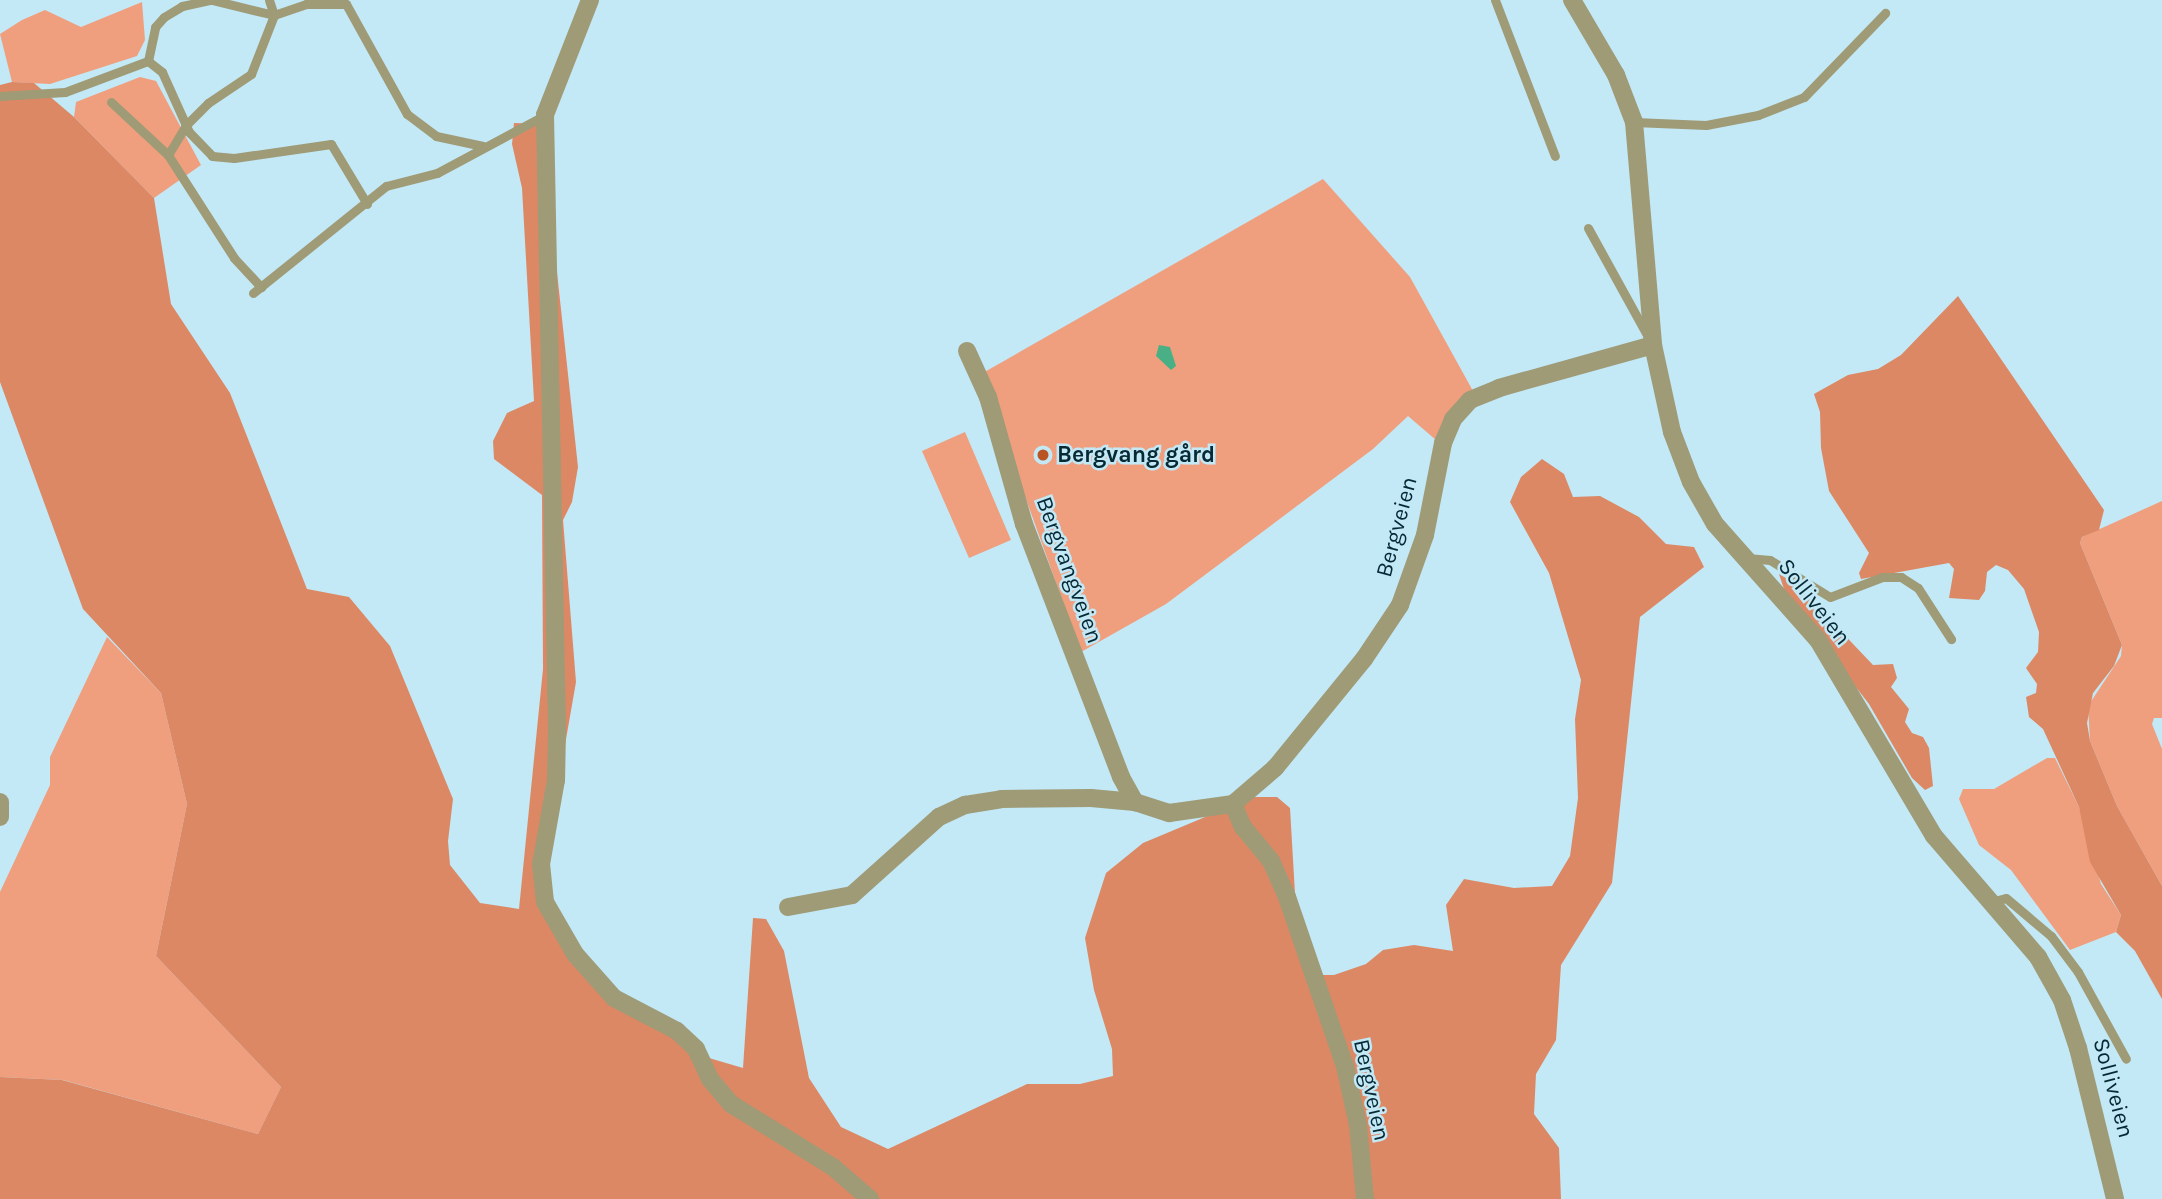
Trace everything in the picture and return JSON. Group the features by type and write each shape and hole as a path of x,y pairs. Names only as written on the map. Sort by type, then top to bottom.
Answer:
{"street":[{"path":"590,0 545,115 557,730 556,780 541,864 545,902 575,954 614,998 677,1031 696,1049 710,1079 731,1104 833,1167 870,1199"},
{"name":"Solliveien","path":"1572,0 1616,75 1634,122 1653,345 1672,432 1691,482 1715,524 1818,640 1934,836 2038,957 2062,1000 2095,1103 2115,1199"},
{"name":"Bergveien","path":"1365,1199 1358,1125 1337,1041 1287,897 1271,862 1243,827 1233,804 1275,768 1364,659 1400,605 1425,535 1443,443 1453,419 1470,400 1499,388 1653,345"},
{"name":"Bergvangveien","path":"967,351 988,397 1029,536 1121,777 1135,802"},
{"path":"788,907 852,895 939,817 965,806 1001,799 1135,802 1169,813 1233,804"},
{"path":"0,802 0,817"}],"lane":[{"path":"148,61 155,27 164,17 182,6 211,0 274,15 306,4 346,4 407,114 436,136 483,146"},
{"path":"168,155 186,125 208,103 251,74 274,15 269,0"},
{"path":"1495,0 1555,156"},
{"path":"1634,122 1706,125 1758,115 1804,97 1885,13"},
{"path":"0,96 65,92 148,61"},
{"path":"148,61 162,72 186,125 212,156 234,158 331,144 367,204"},
{"path":"111,102 168,155 257,290 386,186 437,173 545,115"},
{"path":"1588,228 1653,345"},
{"path":"1747,558 1769,560 1830,597 1882,577 1901,577 1927,599 1951,639"},
{"path":"1990,902 2006,898 2051,936 2078,972 2126,1059"}],"shaded area":[{"path":"142,2 145,40 137,56 50,84 12,82 0,34 22,20 45,10 81,27"},
{"path":"140,77 156,81 201,165 154,198 74,117 76,102"},
{"path":"12,82 34,83 74,117 154,198 171,304 230,393 307,589 349,597 390,646 453,799 448,841 450,865 480,903 519,909 543,669 542,495 494,459 493,441 507,413 534,401 522,188 512,144 514,123 541,124 578,467 572,502 563,520 576,682 544,865 549,898 598,983 709,1058 743,1068 753,918 766,919 784,951 809,1078 841,1127 888,1149 1027,1084 1080,1084 1113,1076 1112,1049 1094,990 1085,938 1106,873 1143,843 1253,797 1277,797 1290,808 1296,911 1307,975 1334,975 1366,964 1383,950 1414,945 1453,951 1446,905 1464,879 1514,888 1552,886 1570,856 1578,798 1575,719 1581,680 1549,573 1510,502 1521,477 1542,459 1564,474 1573,497 1600,496 1639,517 1666,544 1694,547 1704,567 1640,617 1612,883 1561,965 1556,1040 1536,1074 1534,1114 1559,1148 1561,1199 0,1199 0,1077 62,1080 258,1134 281,1087 156,956 187,804 161,693 83,609 0,382 0,85"},
{"path":"1323,179 1410,277 1473,391 1436,440 1408,416 1373,449 1166,604 1081,652 981,374"},
{"path":"1958,296 2104,510 2099,530 2082,537 2080,543 2122,645 2114,666 2093,693 2087,723 2090,741 2117,806 2162,886 2162,999 2135,951 2116,932 2121,915 2090,862 2079,807 2043,729 2029,717 2026,697 2036,693 2037,684 2026,668 2038,652 2039,632 2024,589 2008,570 1996,565 1987,572 1985,591 1979,600 1949,598 1954,569 1949,563 1861,579 1859,573 1869,553 1829,491 1821,448 1820,412 1814,394 1848,375 1878,369 1901,355"},
{"path":"1159,345 1170,347 1176,366 1171,370 1156,356"},
{"path":"965,432 1011,540 969,558 922,451"},
{"path":"2162,501 2162,718 2154,718 2152,724 2162,749 2162,886 2117,806 2090,741 2088,706 2121,656 2122,645 2080,543 2082,537"},
{"path":"1779,574 1796,584 1873,665 1893,664 1897,678 1891,687 1909,709 1905,722 1912,733 1923,737 1929,748 1933,786 1925,790 1912,778 1869,704 1787,598"},
{"path":"107,637 161,693 187,804 156,956 281,1087 258,1134 63,1080 0,1077 0,892 50,785 50,757"},
{"path":"2047,758 2055,758 2079,807 2101,884 2121,915 2116,932 2070,950 2011,870 1979,845 1959,799 1963,789 1994,789"}],"place":[{"name":"Bergvang gård","path":"1043,455"}]}
